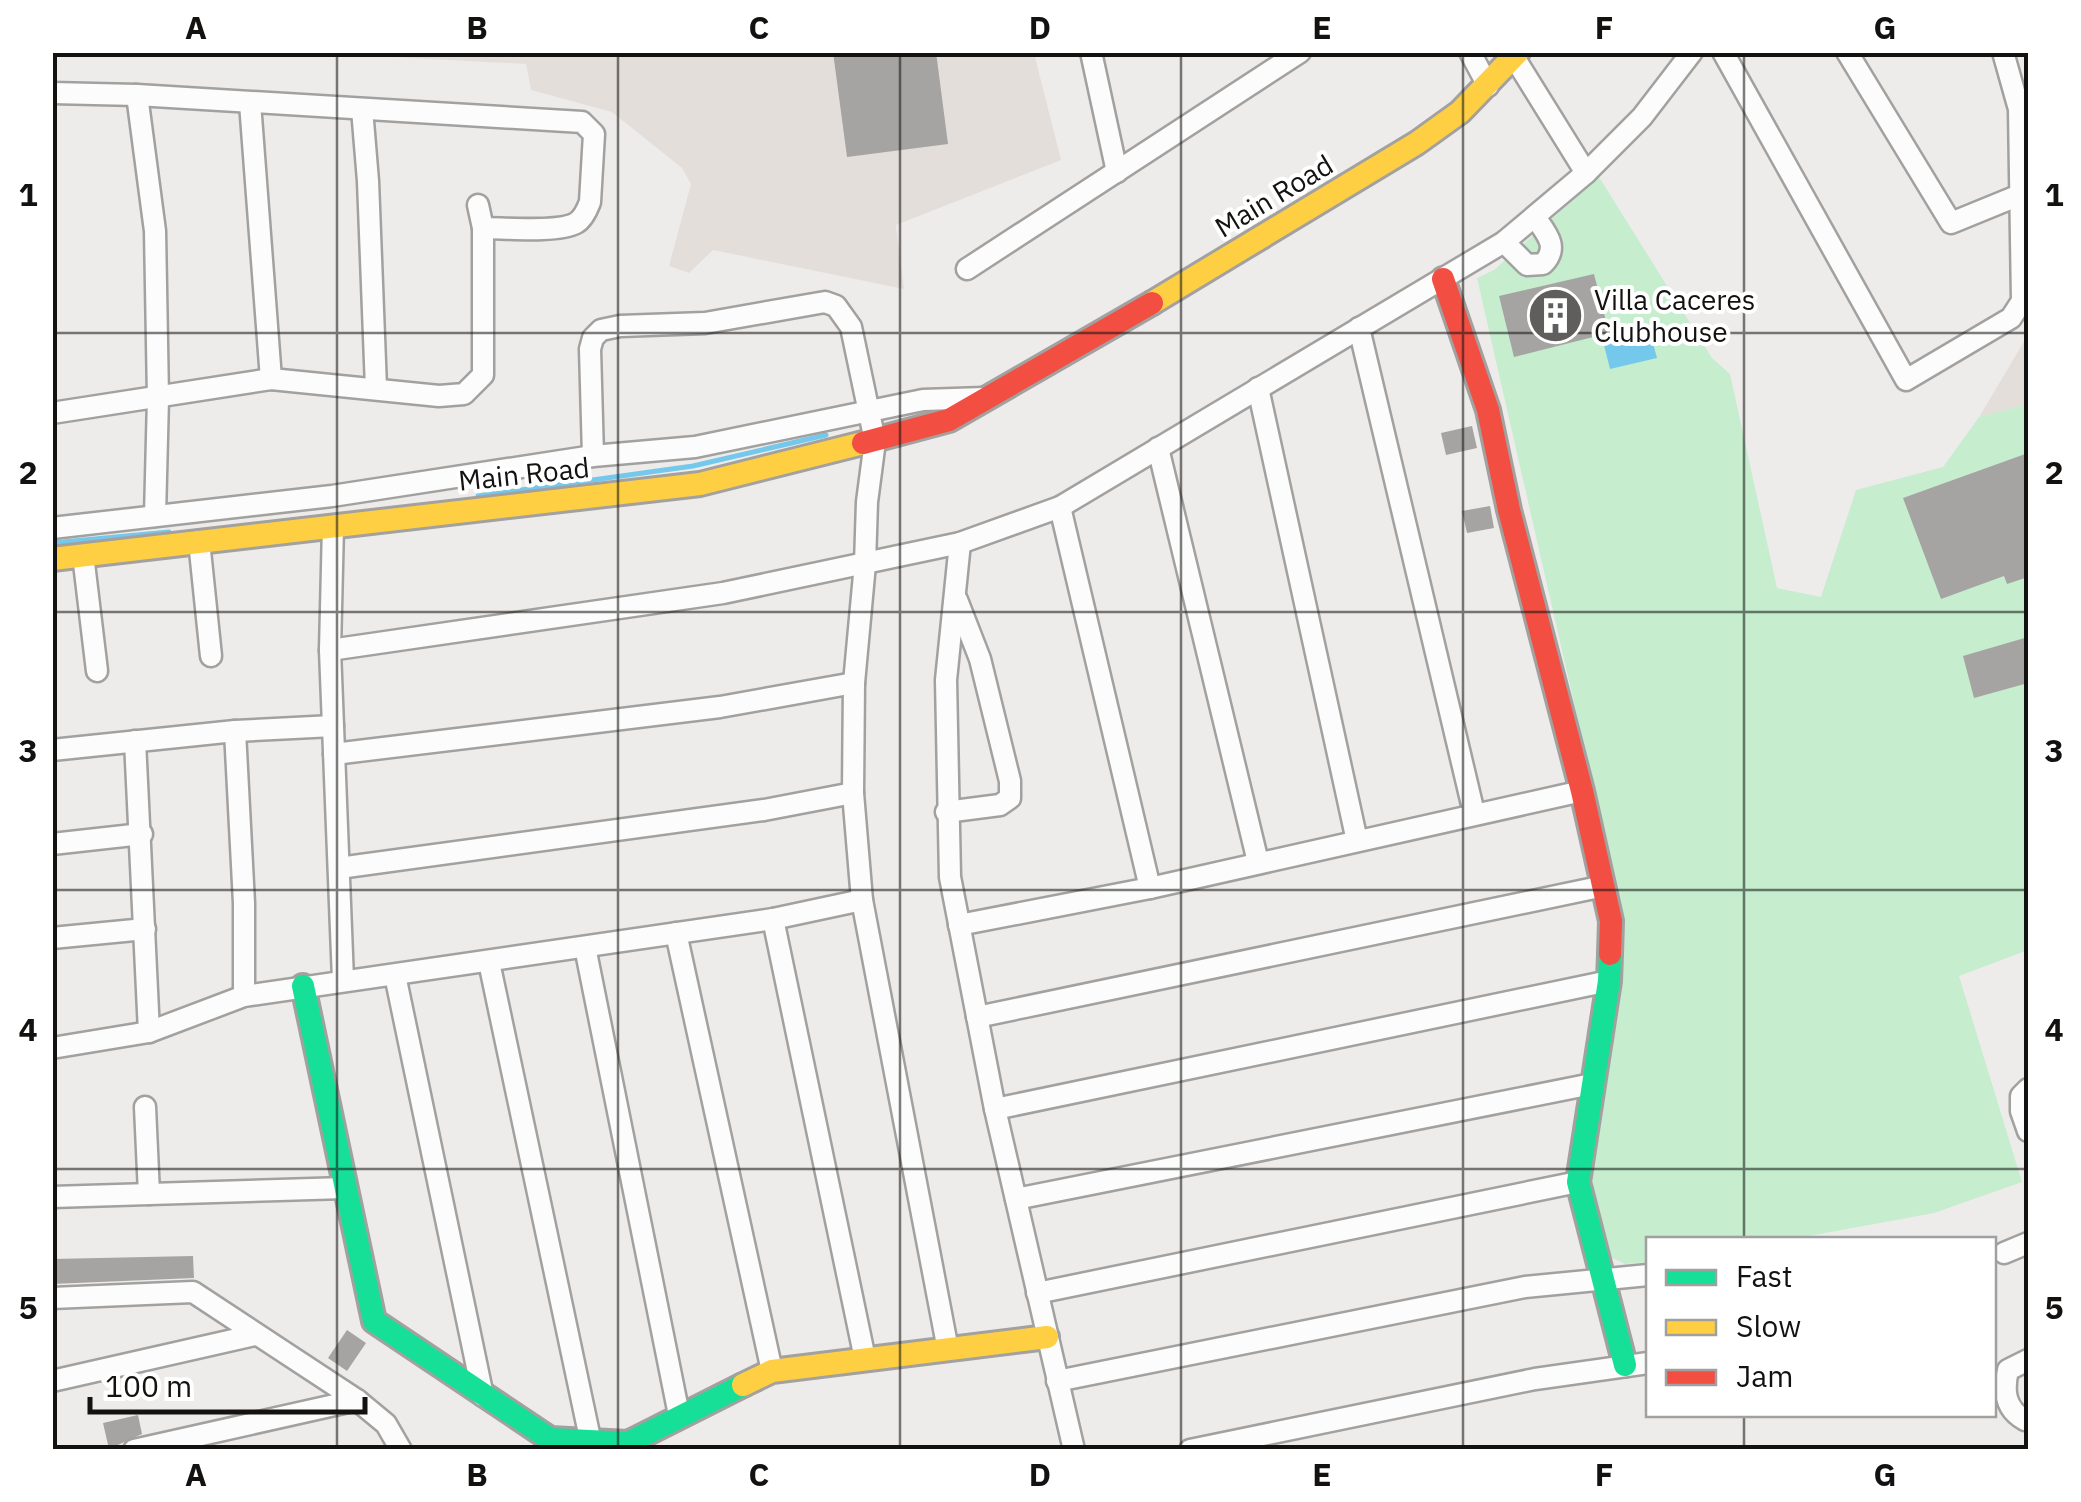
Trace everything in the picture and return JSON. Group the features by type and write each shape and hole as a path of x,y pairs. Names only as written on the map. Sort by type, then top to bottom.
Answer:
{"street":[{"path":"967,269 1300,52"},
{"path":"1470,52 1488,86"},
{"path":"330,650 724,593 960,543 1060,506 1504,242 1586,174 1642,117 1692,52"},
{"path":"1722,52 1906,380 2010,318 2022,301 2024,108 2003,52"},
{"path":"1848,52 1951,223 2022,194"},
{"path":"1094,54 1117,172"},
{"path":"1516,55 1586,174"},
{"name":"Main Road","path":"52,559 700,484 949,420 1337,194 1460,112 1516,55"},
{"path":"52,94 582,122 594,134 590,202 576,224 483,228"},
{"path":"137,96 155,231 155,516"},
{"path":"250,103 270,379"},
{"path":"362,108 376,388"},
{"path":"52,413 270,379 450,396 464,394 483,375 483,228 478,204"},
{"path":"1504,242 1527,265 1544,264 1551,255 1552,243 1536,217"},
{"path":"1190,1450 1534,1378 1637,1364 1605,1279 1578,1182 1609,980 1610,920 1604,886 1488,410 1443,279"},
{"path":"592,456 590,348 593,338 602,330 705,323 824,302 836,306 851,327 875,441 854,683 853,793 862,900 948,1350"},
{"path":"1359,328 1474,813"},
{"path":"1258,388 1357,842"},
{"name":"Main Road","path":"52,528 332,496 592,456 695,448 923,400 991,398"},
{"path":"1158,448 1258,862"},
{"path":"1060,506 1150,888"},
{"path":"333,526 330,650 343,980"},
{"path":"199,542 211,656"},
{"path":"960,543 946,680 950,877 995,1108 1074,1450"},
{"path":"83,555 97,671"},
{"path":"946,812 1000,806 1010,798 1010,781 980,659 956,596"},
{"path":"334,754 720,707 854,683"},
{"path":"52,750 235,731 333,726"},
{"path":"235,731 244,903 244,996"},
{"path":"135,740 148,1032"},
{"path":"959,925 1150,888 1582,790"},
{"path":"340,868 764,810 853,793"},
{"path":"52,844 142,834"},
{"path":"977,1017 1604,886"},
{"path":"52,1048 148,1032 244,996 774,919 862,900"},
{"path":"774,919 865,1360"},
{"path":"52,938 145,929"},
{"path":"676,933 772,1371"},
{"path":"584,947 678,1415"},
{"path":"489,962 591,1444"},
{"path":"395,975 483,1396"},
{"path":"995,1108 1609,980"},
{"path":"303,986 374,1321 550,1438 628,1444 678,1415 772,1371 1047,1337"},
{"path":"1016,1199 1592,1084"},
{"path":"2028,1090 2021,1096 2028,1131"},
{"path":"145,1107 148,1194"},
{"path":"1037,1293 1578,1182"},
{"path":"52,1197 346,1188"},
{"path":"2004,1253 2028,1243"},
{"path":"1057,1381 1526,1287 1646,1274"},
{"path":"52,1298 194,1292 357,1400 386,1424 401,1450"},
{"path":"52,1380 255,1335"},
{"path":"2025,1420 2013,1414 2008,1405 2005,1382 2008,1370 2028,1360"},
{"path":"134,1450 357,1400"}],"shaded area":[{"path":"318,53 1034,53 1061,160 896,225 904,289 713,250 689,273 669,266 691,184 682,168 612,112 531,90 526,64"},
{"path":"2028,335 2028,404 1979,417"}],"green space":[{"path":"1599,177 1712,358 1730,374 1777,588 1821,597 1856,490 1943,467 1979,417 2028,404 2028,950 1959,976 2022,1182 1934,1213 1809,1237 1646,1237 1646,1262 1625,1264 1610,1257 1591,1181 1619,900 1477,278 1494,270"}],"water":[{"path":"1650,333 1657,358 1610,369 1604,345"}],"building":[{"path":"833,52 936,52 948,144 847,157"},
{"name":"Villa Caceres Clubhouse","path":"1594,274 1609,333 1514,357 1499,296"},
{"path":"1472,426 1477,448 1446,455 1441,433"},
{"path":"2028,453 2028,577 2007,584 2004,576 1941,599 1903,498"},
{"path":"1490,506 1494,528 1467,533 1462,511"},
{"path":"2028,637 2028,683 1974,698 1963,656"},
{"path":"193,1256 194,1278 52,1284 52,1259"},
{"path":"347,1330 366,1343 347,1371 328,1358"},
{"path":"138,1415 142,1434 109,1449 103,1423"}],"waterway":[{"path":"478,496 693,466 826,435"},
{"path":"52,543 169,532"}],"traffic: fast":[{"path":"1610,954 1578,1182 1625,1365"},
{"path":"303,986 374,1321 550,1439 628,1443 743,1385"}],"traffic: slow":[{"path":"1152,303 1417,143 1460,112 1518,52"},
{"path":"52,559 700,484 863,443"},
{"path":"743,1385 772,1371 1047,1337"}],"traffic: jam":[{"path":"1443,279 1488,410 1509,510 1582,791 1611,921 1610,954"},
{"path":"863,443 949,420 1152,303"}],"place":[{"name":"Villa Caceres Clubhouse","path":"1555,316"}]}
